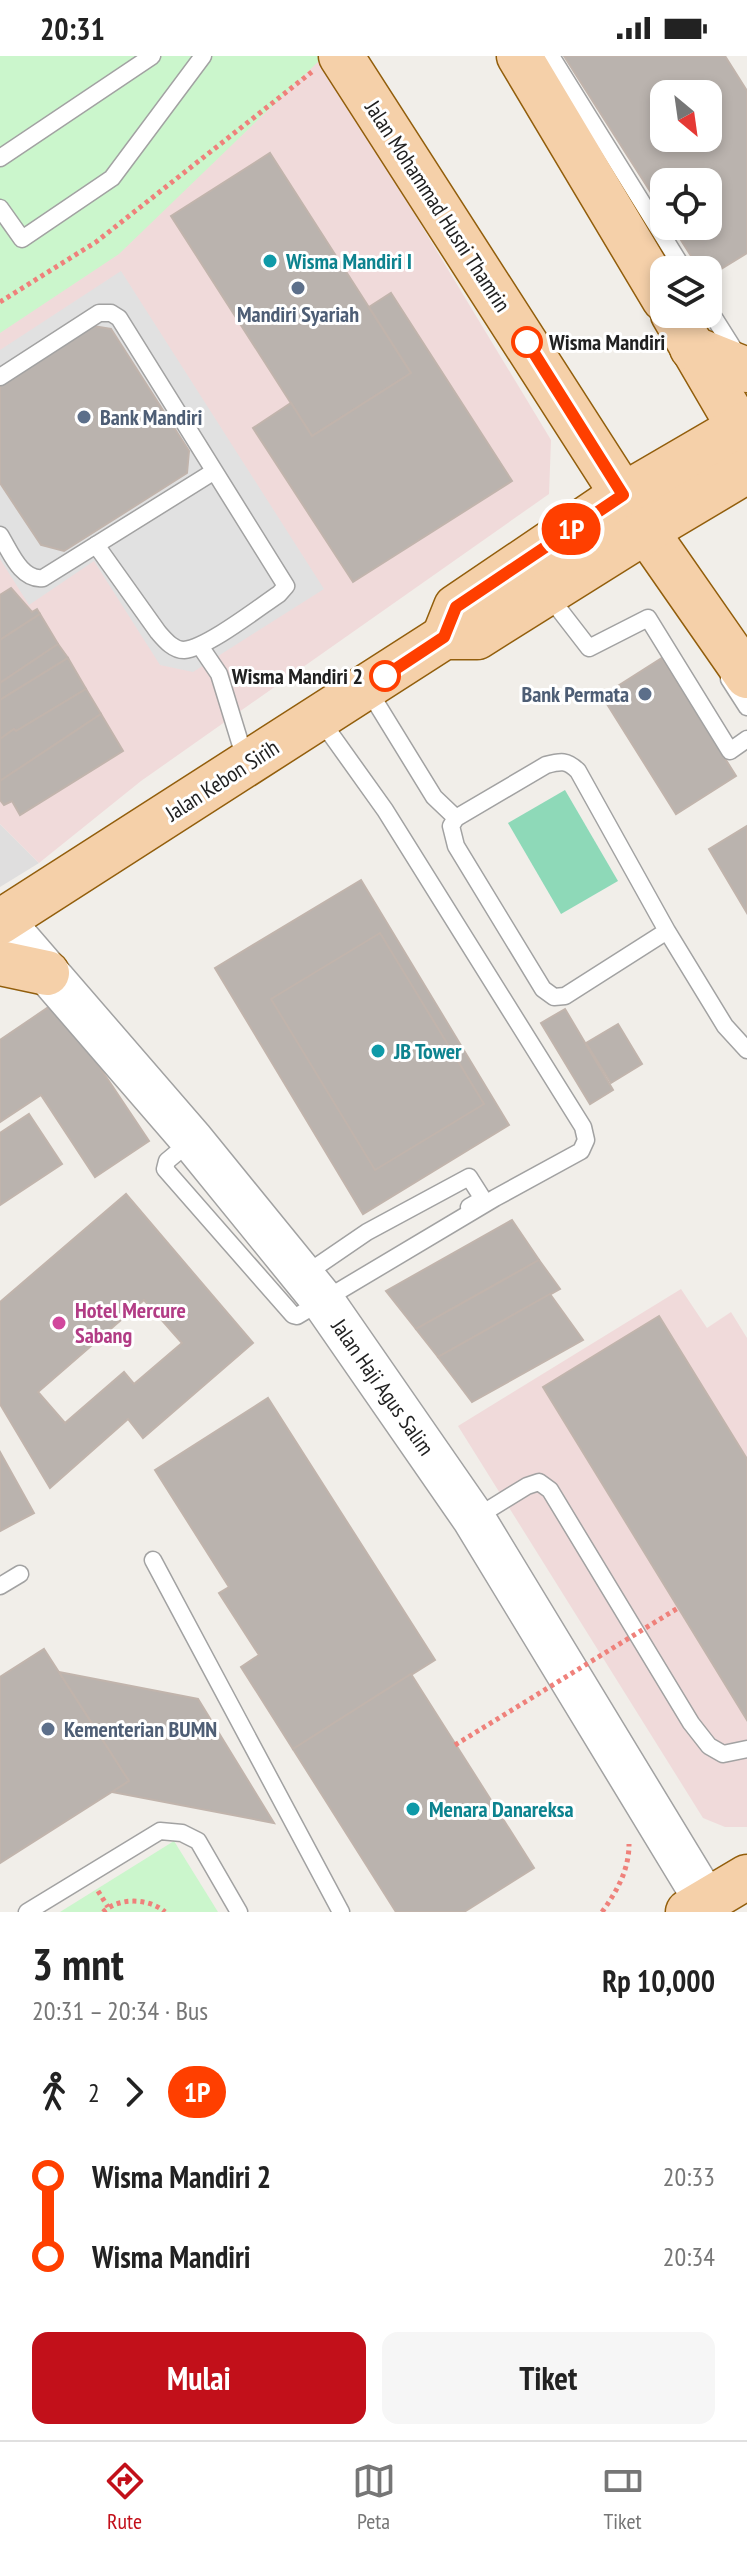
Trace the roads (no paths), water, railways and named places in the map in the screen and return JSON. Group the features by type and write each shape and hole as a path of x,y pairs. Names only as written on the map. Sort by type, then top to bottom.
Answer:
{"main road":[{"path":"519,56 650,276"},
{"name":"Jalan Mohammad Husni Thamrin","path":"333,57 620,515 747,676"},
{"path":"682,331 747,370"},
{"path":"682,331 744,431"},
{"name":"Jalan Kebon Sirih","path":"444,637 456,607 620,515 744,431"},
{"name":"Jalan Kebon Sirih","path":"1,931 247,764 444,637 477,637 548,594 620,515 747,471"},
{"path":"1,931 47,973"}],"street":[{"name":"Jalan Haji Agus Salim","path":"47,973 192,1140 314,1288 474,1519 723,1892"}],"lane":[{"path":"0,158 152,56"},
{"path":"0,208 22,239 112,178 203,56"},
{"path":"551,56 675,256"},
{"path":"0,377 99,313 111,313 119,318 286,586 279,594 200,646 182,650 170,645 96,545"},
{"path":"721,328 747,370"},
{"path":"0,535 24,572 35,579 43,578 213,472"},
{"path":"669,593 747,707"},
{"path":"548,594 589,648 648,618 730,751 747,739"},
{"path":"200,646 219,674 247,764"},
{"path":"366,687 434,797 456,818"},
{"path":"314,1288 382,1265 581,1151 586,1140 583,1127 385,810 319,717"},
{"path":"667,931 565,996 554,997 543,989 456,846 451,826 456,818 546,765 562,761 571,763 725,1026 747,1050"},
{"path":"314,1288 367,1232 469,1177 483,1199 391,1253 382,1265"},
{"path":"474,1519 527,1486 539,1482 550,1490 691,1723 709,1746 723,1754 747,1749"},
{"path":"153,1560 341,1912"},
{"path":"0,1586 20,1574"},
{"path":"27,1912 160,1831 182,1833 198,1841 239,1912"}],"place":[{"name":"Wisma Mandiri I","path":"270,261"},
{"name":"Mandiri Syariah","path":"298,288"},
{"name":"Wisma Mandiri","path":"527,342"},
{"name":"Bank Mandiri","path":"84,417"},
{"name":"Wisma Mandiri 2","path":"385,676"},
{"name":"Bank Permata","path":"645,694"},
{"name":"JB Tower","path":"378,1051"},
{"name":"Hotel Mercure Sabang","path":"59,1323"},
{"name":"Kementerian BUMN","path":"48,1729"},
{"name":"Menara Danareksa","path":"413,1809"}]}
